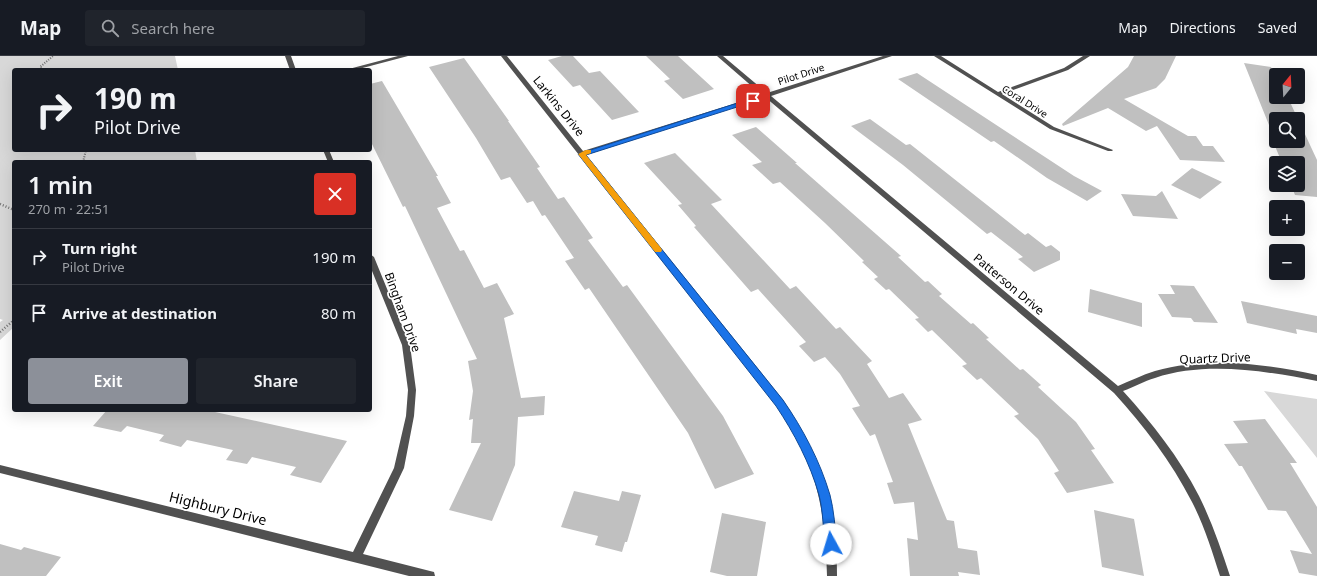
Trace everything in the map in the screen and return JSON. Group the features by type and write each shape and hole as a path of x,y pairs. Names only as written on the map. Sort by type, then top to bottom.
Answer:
{"street":[{"path":"288,56 292,68"},
{"path":"356,68 405,56"},
{"name":"Larkins Drive","path":"504,56 780,403 793,423 816,469 825,496 830,531 832,576"},
{"name":"Patterson Drive","path":"720,56 1117,390 1154,432 1189,486 1202,511 1215,543 1225,576"},
{"name":"Pilot Drive","path":"582,154 889,56"},
{"name":"Coral Drive","path":"937,56 1052,128 1069,136 1110,150"},
{"path":"997,94 1066,69 1086,56"},
{"name":"Bingham Drive","path":"356,557 399,468 410,416 412,390 406,345 372,262"},
{"name":"Quartz Drive","path":"1117,390 1158,374 1203,368 1251,368 1317,378"},
{"name":"Highbury Drive","path":"0,469 430,576"}],"path":[{"path":"41,68 40,67 53,56"},
{"path":"0,204 12,209"},
{"path":"0,332 12,322"}],"shaded area":[{"path":"0,56 175,56 178,68 12,68 12,152 195,152 197,160 12,160 12,329 0,340 0,322 3,320 0,319"},
{"path":"1264,391 1317,399 1317,458"}],"building":[{"path":"562,56 573,56 589,73 600,71 639,112 612,120 580,85 573,87 548,60"},
{"path":"646,56 678,56 714,89 683,99 664,81 670,79"},
{"path":"1134,56 1176,56 1165,79 1156,88 1124,99 1188,136 1196,136 1203,146 1213,146 1225,162 1180,160 1157,126 1146,131 1108,108 1063,126 1062,124 1128,67"},
{"path":"464,58 540,167 537,168 558,199 564,197 593,238 588,240 623,287 627,285 723,416 754,474 715,489 688,433 589,288 585,290 565,261 574,258 545,215 542,216 533,201 527,203 510,177 501,180 476,138 429,67"},
{"path":"1244,63 1271,67 1269,68 1269,104 1291,104 1295,112 1269,112 1269,125"},
{"path":"917,73 1074,176 1102,191 1087,201 1047,178 994,141 991,142 898,79"},
{"path":"382,81 438,176 436,176 451,203 437,208 460,251 464,250 484,288 497,283 514,314 504,318 521,398 545,396 544,415 518,417 515,465 492,521 449,510 481,443 471,443 473,419 469,420 473,391 468,361 477,359 405,206 403,207 372,144 372,84"},
{"path":"870,119 906,145 910,144 1025,235 1028,233 1046,247 1051,245 1060,252 1060,260 1034,272 1018,259 1023,257 991,232 987,234 903,165 851,126"},
{"path":"756,127 901,256 898,257 925,282 928,281 942,294 939,296 971,324 973,323 989,338 986,339 1020,370 1023,369 1041,385 1038,387 1076,422 1095,449 1091,450 1114,483 1067,493 1054,473 1059,471 1038,439 1014,416 1019,414 981,378 977,380 962,366 967,364 932,330 928,332 915,319 919,318 889,289 886,290 874,279 878,277 862,262 864,261 825,223 780,182 773,184 752,165 762,162 732,135"},
{"path":"1305,134 1317,160 1317,197 1295,195 1294,192 1305,192 1305,156 1279,156 1276,148 1305,148"},
{"path":"675,153 722,200 711,204 790,289 796,286 836,329 840,327 872,361 867,364 889,398 903,393 922,420 908,424 947,520 954,521 958,548 977,551 980,575 958,572 959,576 910,576 907,538 918,540 914,502 894,504 887,483 893,482 875,434 870,436 852,408 860,406 840,374 825,357 814,362 799,346 806,342 758,289 751,292 694,227 696,226 678,205 682,204 644,163"},
{"path":"1192,168 1222,182 1200,199 1171,185"},
{"path":"1162,191 1178,219 1133,216 1121,194 1156,196"},
{"path":"1170,285 1194,286 1218,323 1194,322 1191,318 1172,317 1158,294 1175,294"},
{"path":"1090,289 1142,303 1142,327 1088,312"},
{"path":"1241,301 1317,316 1317,333 1296,329 1297,334 1247,323"},
{"path":"105,412 215,412 347,441 321,483 290,475 296,467 252,457 247,464 226,460 233,450 187,440 181,447 159,441 164,435 127,426 121,432 93,426"},
{"path":"1265,419 1297,463 1290,463 1317,507 1317,576 1299,573 1290,550 1312,554 1286,511 1268,510 1242,466 1239,466 1224,444 1248,443 1233,421"},
{"path":"574,491 619,501 622,491 641,495 627,542 625,542 622,552 595,545 598,536 561,527"},
{"path":"1094,510 1134,519 1144,576 1102,567"},
{"path":"722,513 766,522 757,576 727,576 710,572"},
{"path":"0,544 21,550 24,547 61,557 46,576 0,576"}],"slow traffic":[{"path":"588,152 582,154 658,250"}],"route":[{"path":"753,101 582,154 780,403 793,423 816,469 825,496 831,544"}]}
